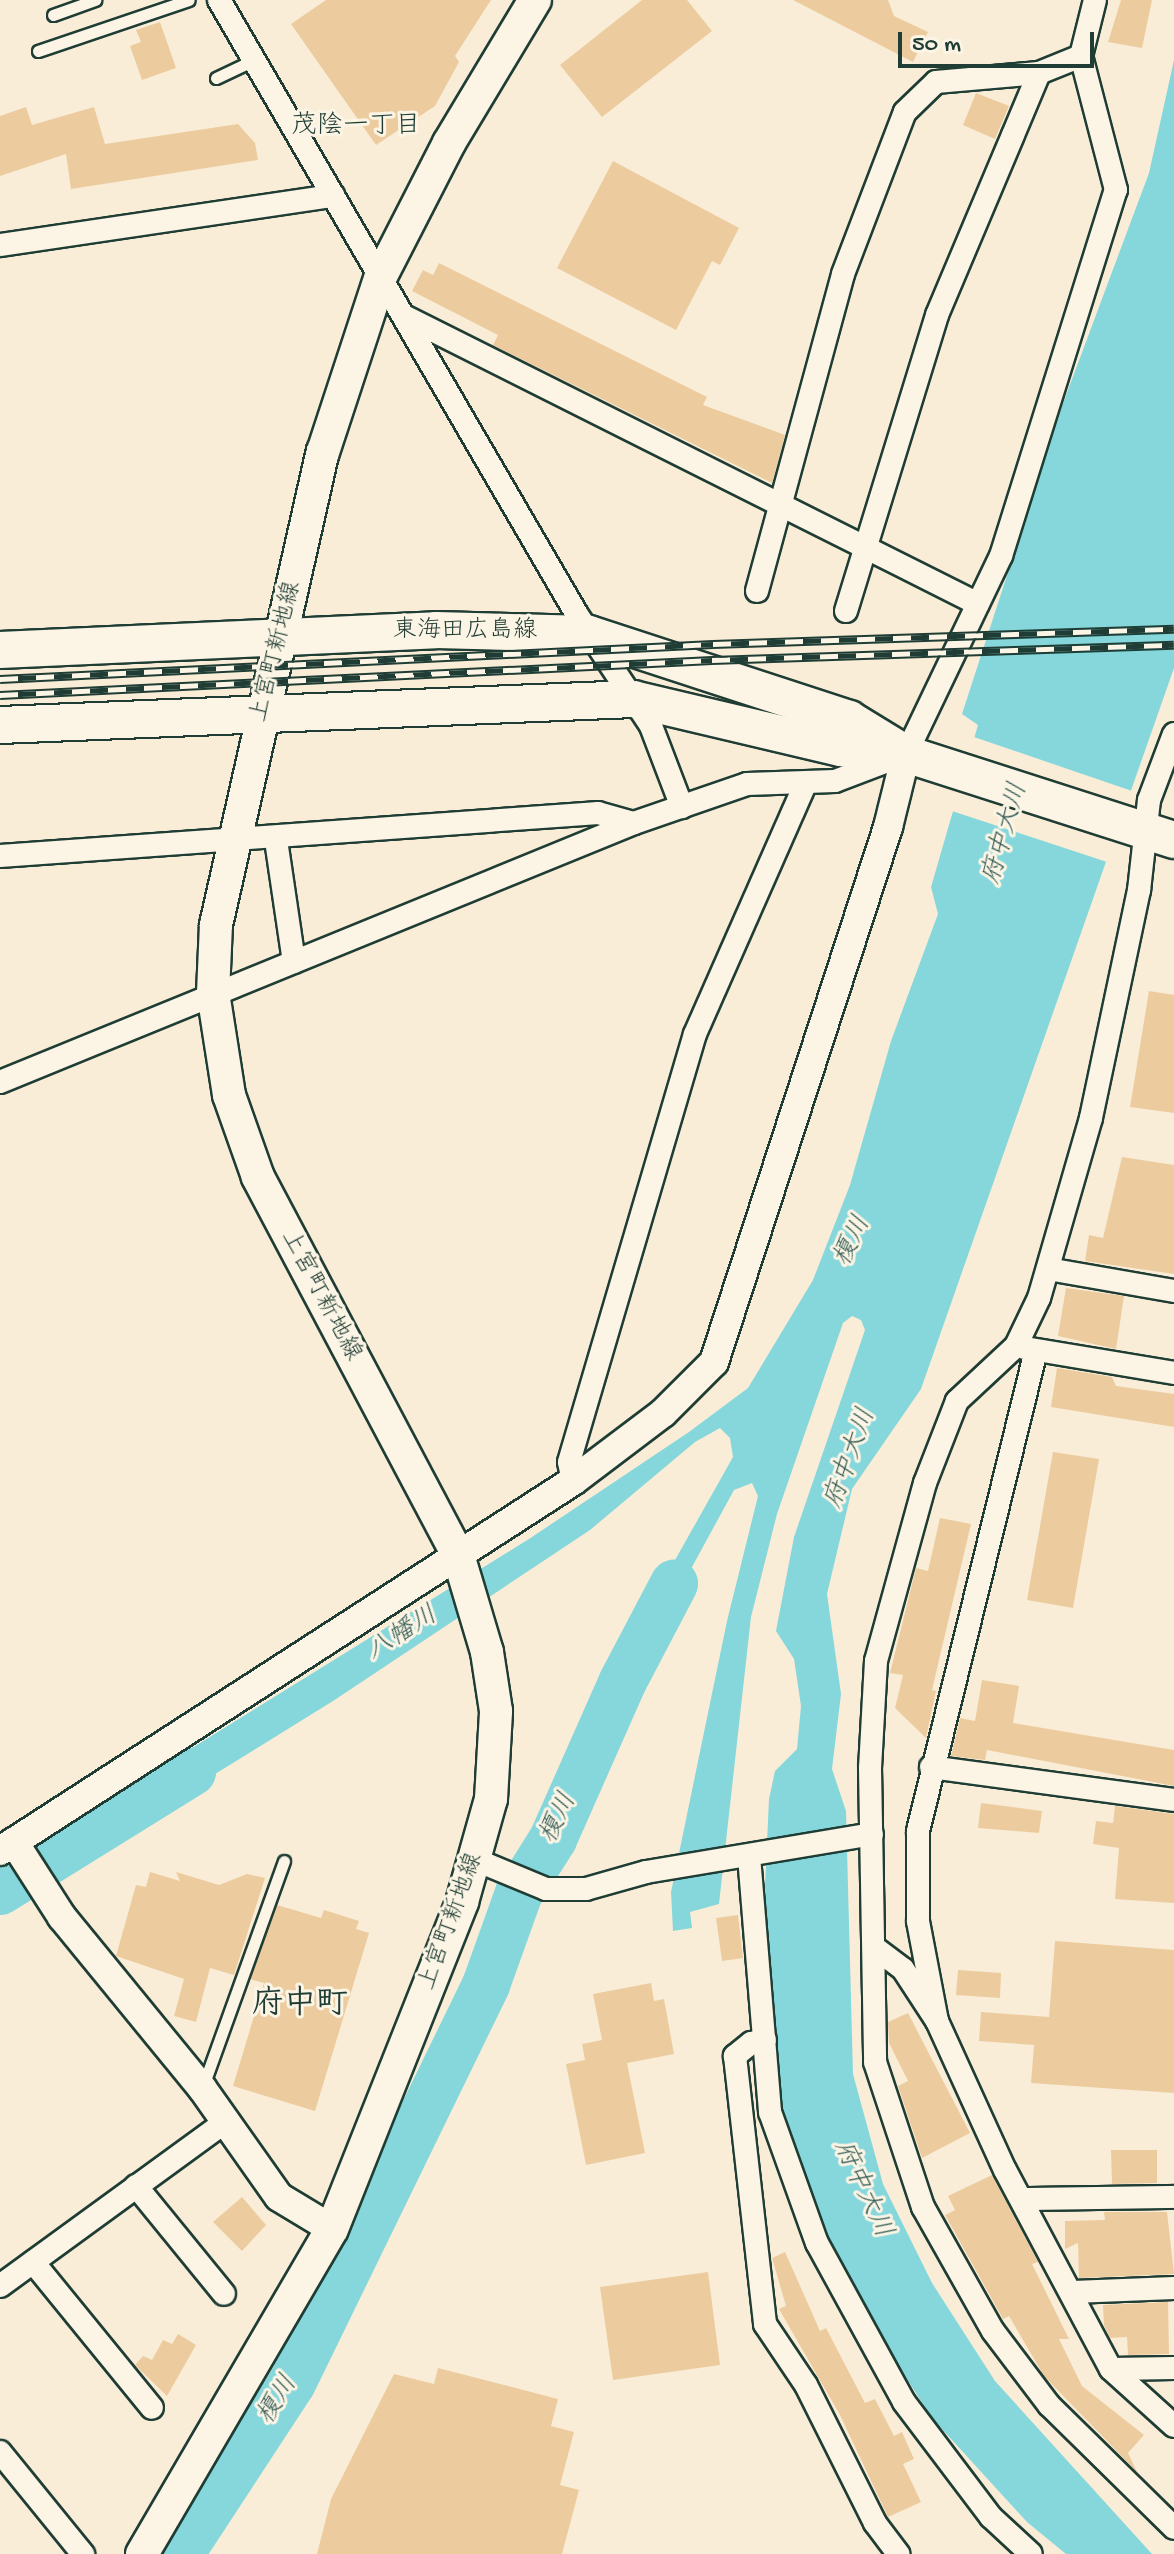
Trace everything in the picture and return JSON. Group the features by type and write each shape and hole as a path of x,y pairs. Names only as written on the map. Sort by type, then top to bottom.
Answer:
{"main road":[{"name":"上宮町新地線","path":"142,2554 332,2229 491,1866 496,1711 476,1613 461,1565 258,1177 229,1095 213,993 216,925 261,714 283,635 323,452 381,276 449,143 535,0"},
{"name":"東海田広島線","path":"0,650 436,630 589,634 849,719 906,754"},
{"name":"東海田広島線","path":"0,725 633,699 841,748 906,754 1149,833"}],"street":[{"path":"219,0 589,634 651,726 682,807"},
{"path":"332,2229 279,2197 202,2088 7,1846 461,1565 663,1413 714,1362 888,827 906,754 1001,556 1116,190 1081,56 1095,0"},
{"path":"757,591 843,274 905,112 936,82 1039,73 1081,56"},
{"path":"846,611 937,315 1039,73"},
{"path":"0,245 333,196"},
{"path":"404,316 978,604"},
{"path":"937,2021 918,1921 918,1831 1026,1348 1091,1118 1139,890 1149,833 1149,800 1174,734"},
{"path":"0,1082 634,823 747,784 835,781 906,754"},
{"path":"573,1481 569,1462 695,1034 806,782"},
{"path":"0,856 276,840 598,813 634,823"},
{"path":"276,840 294,962"},
{"path":"1048,1269 1174,1291"},
{"path":"1174,1373 1026,1348 957,1401 925,1483 876,1661 863,1836 875,1948 875,2062 923,2207 993,2331 1049,2405 1174,2528"},
{"path":"931,1767 1174,1800"},
{"path":"491,1866 546,1889 586,1889 646,1872 863,1836"},
{"path":"755,1855 770,2112 817,2243 904,2402 991,2517 1031,2554"},
{"path":"875,1948 903,1969 937,2021 1022,2199 1111,2369 1174,2426"},
{"path":"765,2040 735,2056 765,2324 806,2385 875,2523 898,2554"},
{"path":"0,2286 226,2121"},
{"path":"136,2186 224,2294"},
{"path":"1022,2199 1174,2197"},
{"path":"33,2262 152,2408"},
{"path":"1073,2292 1174,2288"},
{"path":"1111,2369 1174,2368"},
{"path":"0,2452 83,2554"}],"lane":[{"path":"53,15 95,0"},
{"path":"38,51 189,0"},
{"path":"216,78 254,60"},
{"path":"202,2088 284,1861"}],"water":[{"name":"府中大川","path":"1174,60 1174,668 921,1389 852,1489 827,1594 841,1694 832,1769 846,1811 853,2074 883,2184 932,2283 995,2381 1152,2554 1066,2554 1027,2522 931,2417 854,2295 814,2215 777,2106 765,1886 769,1799 775,1771 797,1749 801,1706 794,1659 776,1631 794,1537 865,1330 861,1320 852,1316 843,1323 777,1514 751,1617 719,1904 690,1912 692,1928 673,1931 671,1892 727,1621 758,1496 752,1483 734,1490 650,1644 630,1640 733,1457 730,1438 720,1428 695,1442 590,1530 333,1701 144,1818 126,1789 529,1539 689,1432 748,1388 813,1280 850,1185 891,1041 938,914 931,887 978,725 962,714 1062,406 1149,173"}],"pier":[{"path":"971,736 1138,793 1113,864 949,810"}],"building":[{"path":"326,0 491,0 455,56 459,62 435,106 376,145 291,24"},
{"path":"642,0 687,0 712,31 602,117 560,65"},
{"path":"793,0 888,0 894,16 928,32 913,62"},
{"path":"1121,0 1152,0 1142,48 1108,42"},
{"path":"160,22 176,68 142,80 130,46 141,42 136,30"},
{"path":"976,93 1009,106 995,139 963,125"},
{"path":"26,107 32,125 94,107 105,144 238,124 255,143 258,160 71,189 66,154 0,176 0,116"},
{"path":"613,161 739,228 720,265 712,261 676,330 557,268"},
{"path":"439,263 707,397 703,405 785,435 772,483 493,345 498,335 412,291 423,270 433,275"},
{"path":"1149,991 1174,995 1174,1113 1130,1107"},
{"path":"1122,1157 1174,1165 1174,1274 1085,1261 1089,1235 1103,1238"},
{"path":"1066,1288 1124,1296 1116,1349 1058,1336"},
{"path":"1057,1368 1112,1377 1116,1386 1174,1394 1174,1427 1051,1407"},
{"path":"1053,1452 1099,1459 1073,1608 1027,1600"},
{"path":"940,1518 971,1524 932,1690 936,1691 926,1738 895,1708 903,1675 890,1673 916,1568 928,1571"},
{"path":"982,1680 1019,1686 1013,1723 1174,1750 1174,1786 987,1750 985,1760 951,1756 960,1718 975,1721"},
{"path":"981,1803 1042,1811 1039,1833 978,1828"},
{"path":"1115,1806 1174,1814 1174,1903 1115,1899 1119,1848 1093,1844 1096,1821 1113,1823"},
{"path":"150,1872 180,1881 176,1872 219,1885 247,1874 265,1878 234,1975 210,1968 196,2022 174,2016 184,1979 116,1956 136,1885 146,1887"},
{"path":"277,1905 321,1918 324,1910 359,1921 356,1929 369,1933 315,2111 233,2086 264,1983 250,1979"},
{"path":"738,1915 743,1958 722,1961 716,1918"},
{"path":"1055,1941 1174,1950 1174,2093 1031,2083 1034,2045 979,2041 981,2012 1049,2017"},
{"path":"958,1970 1001,1973 1000,1998 956,1995"},
{"path":"651,1983 654,2001 664,1999 674,2054 627,2063 645,2153 586,2165 566,2064 585,2060 582,2044 602,2040 593,1994"},
{"path":"908,2013 970,2133 922,2158 898,2086 908,2081 889,2043 888,2022"},
{"path":"1111,2150 1157,2150 1157,2183 1112,2184"},
{"path":"992,2175 1038,2262 1032,2264 1069,2339 1059,2339 1082,2386 1144,2435 1128,2453 1137,2472 1044,2376 1009,2316 1003,2319 945,2215 955,2210 948,2196"},
{"path":"242,2197 266,2225 242,2251 213,2222"},
{"path":"1104,2212 1167,2212 1174,2274 1079,2278 1078,2243 1065,2249 1065,2221 1105,2220"},
{"path":"785,2252 820,2331 826,2328 865,2403 875,2399 894,2436 902,2432 914,2459 903,2464 921,2502 888,2517 840,2415 779,2309 786,2306 772,2258"},
{"path":"708,2272 720,2365 613,2380 600,2287"},
{"path":"1168,2302 1169,2354 1128,2355 1127,2337 1110,2338 1104,2325 1103,2305"},
{"path":"178,2334 196,2345 167,2396 135,2365 143,2356 152,2360 163,2340 172,2344"},
{"path":"438,2368 558,2399 551,2426 574,2432 560,2485 579,2490 562,2554 317,2554 331,2499 394,2374 434,2384"}],"waterway":[{"name":"榎川","path":"180,2554 292,2383 486,1985 519,1893 553,1839 623,1681 674,1584"},
{"name":"八幡川","path":"0,1891 192,1772"}],"railway":[{"path":"0,679 713,644 1174,629"},
{"path":"0,695 712,660 1174,645"}],"district":[{"name":"茂陰一丁目","path":"356,128"},
{"name":"府中町","path":"300,2006"}]}
